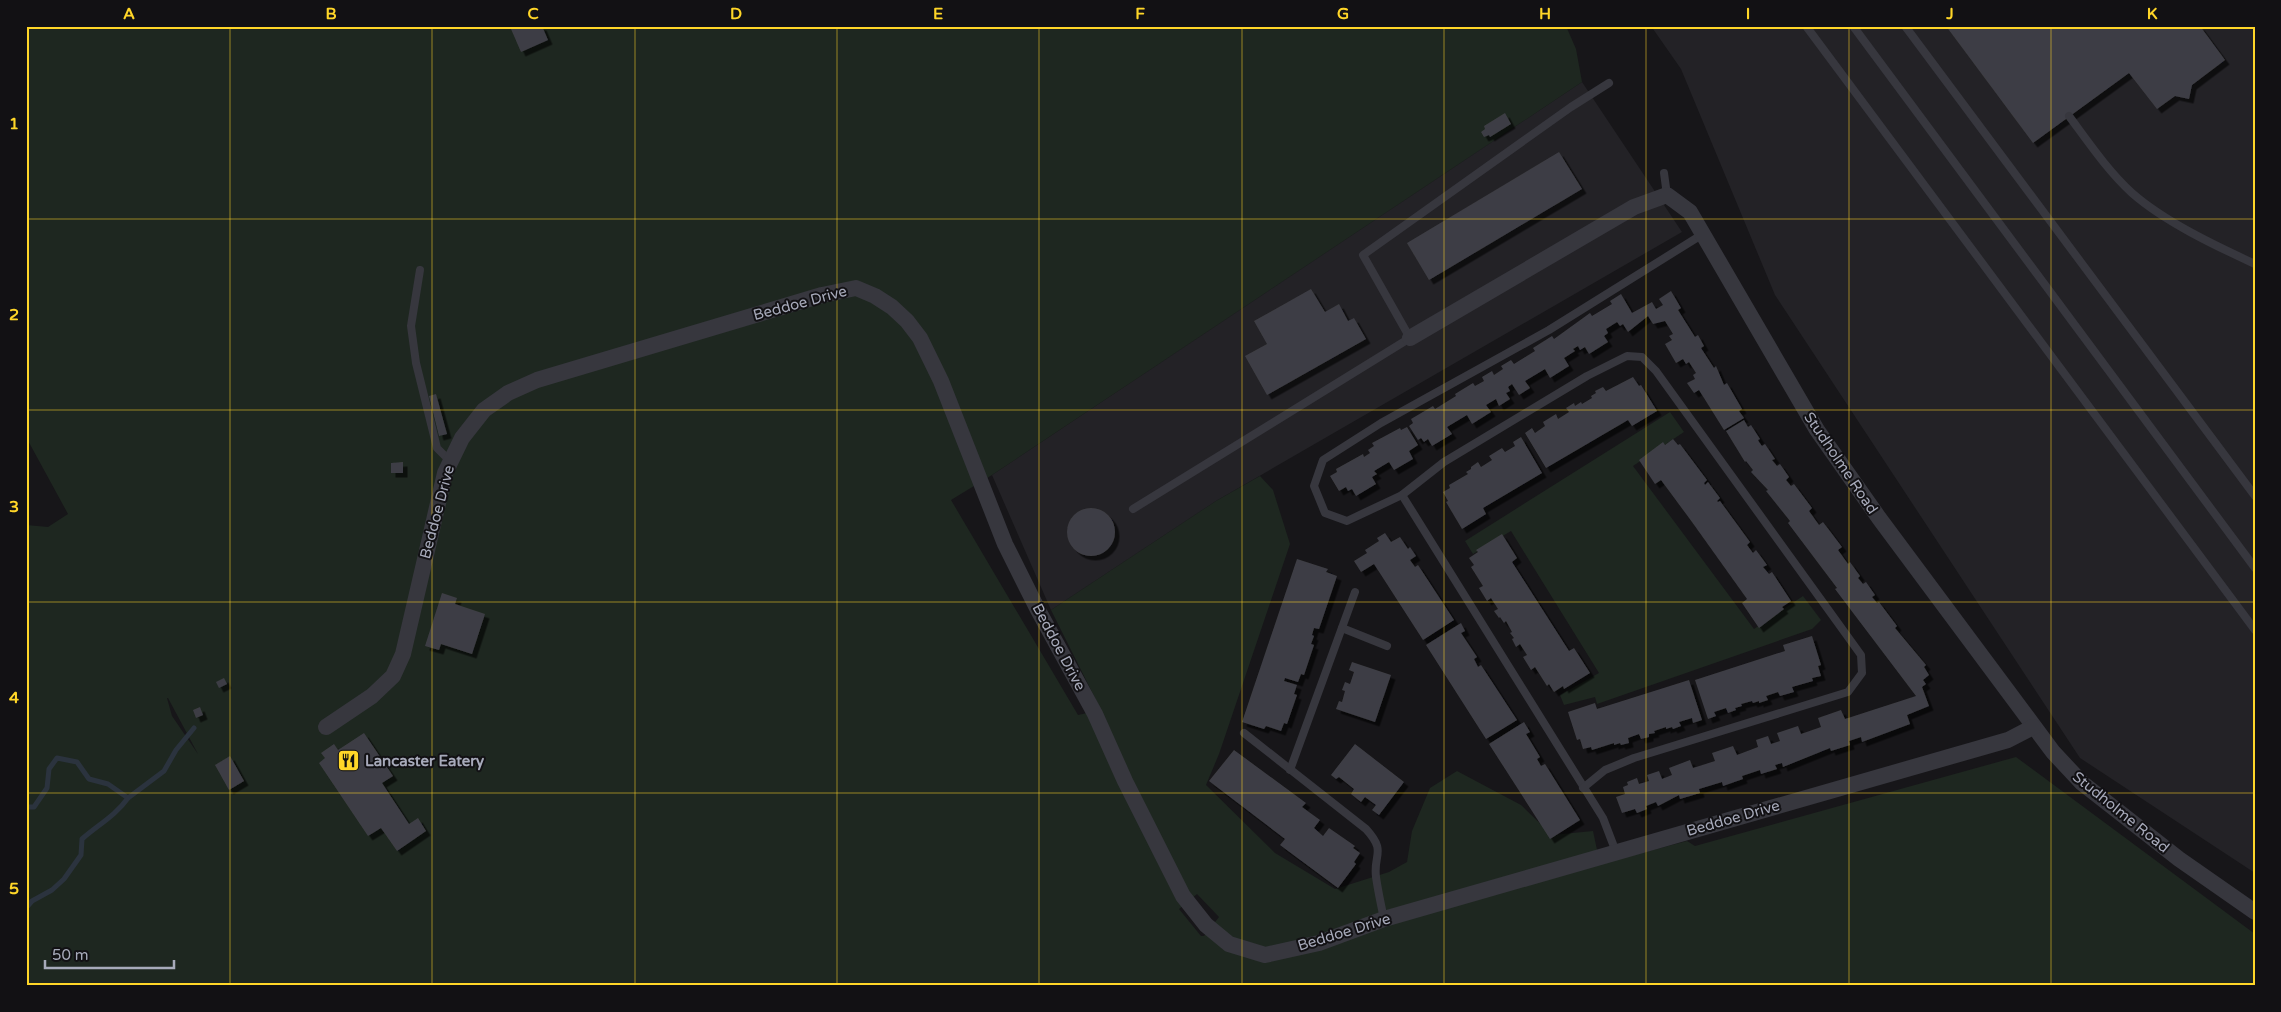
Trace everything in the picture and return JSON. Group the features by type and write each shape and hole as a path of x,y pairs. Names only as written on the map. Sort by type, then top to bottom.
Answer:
{"street":[{"path":"1410,338 1634,207 1667,195"},
{"name":"Studholme Road","path":"1667,195 1690,212 1817,430 1884,526 2034,727 2082,783 2179,859 2255,912"},
{"name":"Beddoe Drive","path":"326,727 372,696 393,676 403,654 445,473 462,438 484,410 508,393 537,380 822,294 856,288 875,296 892,307 907,321 920,338 941,381 1005,544 1038,610 1095,714 1125,782 1183,896 1206,925 1229,944 1265,955 1319,943 1384,919 2008,740 2034,727"}],"lane":[{"path":"1806,26 2255,630"},
{"path":"1853,26 2255,568"},
{"path":"1905,26 2255,496"},
{"path":"1132,509 1410,338 1363,254 1570,107 1609,83"},
{"path":"2069,116 2101,159 2133,194 2205,240 2255,264"},
{"path":"1664,173 1667,195"},
{"path":"1583,788 1606,770 1634,758 1848,692 1862,673 1860,655 1656,372 1642,357 1627,356 1587,376 1444,462 1402,495 1348,521 1325,514 1314,486 1323,460 1381,424 1549,330 1703,234"},
{"path":"420,270 411,326 416,363 437,448 450,461"},
{"path":"1402,495 1603,818 1616,852"},
{"path":"1290,770 1355,592"},
{"path":"1342,628 1387,646"},
{"path":"1244,734 1366,829 1374,839 1379,855 1375,874 1384,919"}],"shaded area":[{"path":"26,26 1566,26 1576,49 1582,82 992,475 951,500 1078,715 1101,710 1051,610 1216,501 1260,476 1273,490 1290,544 1219,754 1206,785 1275,853 1335,889 1389,872 1407,862 1412,831 1430,788 1457,771 1521,805 1552,835 1593,831 1600,864 1687,841 1695,846 2016,757 2255,934 2255,986 26,986 26,525 48,527 68,514 26,437","holes":["168,698 198,754 172,716","1197,894 1219,917 1204,936 1201,936 1179,909"]},
{"path":"1651,26 2255,26 2255,873 2080,758 1775,295 1681,69"},
{"path":"1582,82 1682,232 1216,501 1051,610 992,475"},
{"path":"1670,412 1684,432 1633,466 1754,629 1803,596 1821,620 1812,629 1597,704 1595,697 1564,705 1560,695 1599,673 1511,531 1473,554 1465,541"}],"building":[{"path":"517,26 542,26 548,40 521,52 511,29"},
{"path":"1946,26 2200,26 2225,60 2192,85 2189,99 2175,96 2157,109 2129,73 2033,143"},
{"path":"1505,113 1511,124 1490,137 1489,135 1484,137 1481,132 1485,129 1484,126"},
{"path":"1559,152 1582,189 1429,280 1407,243"},
{"path":"1311,289 1325,312 1339,304 1348,321 1354,318 1366,339 1267,395 1245,356 1267,344 1254,321"},
{"path":"1671,291 1681,308 1678,310 1695,337 1698,335 1704,346 1701,348 1714,368 1716,366 1724,385 1727,383 1742,409 1739,411 1744,418 1724,430 1699,390 1694,393 1687,383 1695,379 1693,375 1696,373 1689,362 1686,364 1683,359 1676,363 1665,344 1672,340 1669,336 1673,334 1665,321 1653,324 1648,316 1628,332 1623,324 1620,326 1617,322 1606,329 1608,333 1604,336 1608,342 1589,354 1585,347 1580,350 1578,346 1573,349 1575,351 1564,358 1569,366 1550,378 1545,369 1525,381 1530,388 1519,395 1512,384 1508,387 1510,391 1506,393 1510,399 1499,406 1496,399 1486,405 1491,412 1472,424 1467,415 1447,427 1452,434 1432,446 1428,439 1424,442 1421,438 1418,440 1409,426 1413,423 1411,419 1433,406 1435,409 1473,383 1475,386 1484,381 1482,377 1492,371 1494,375 1503,369 1501,366 1511,360 1514,364 1535,351 1533,348 1552,336 1554,339 1590,313 1592,316 1612,304 1610,301 1621,294 1632,313 1652,302 1656,309 1663,305 1659,299"},
{"path":"1633,377 1639,386 1641,385 1657,411 1632,426 1628,420 1546,468 1525,433 1532,428 1535,433 1545,426 1543,422 1556,414 1558,419 1569,412 1566,408 1574,403 1575,406 1581,402 1582,404 1592,398 1591,396 1596,393 1595,391 1603,387 1606,391"},
{"path":"436,394 447,434 439,436 429,396"},
{"path":"1744,420 1748,427 1751,425 1762,446 1765,444 1775,459 1772,460 1777,466 1780,464 1789,477 1786,480 1791,486 1794,484 1812,508 1809,511 1819,525 1823,522 1842,547 1838,550 1848,564 1850,562 1863,584 1866,582 1875,595 1872,597 1877,603 1879,602 1897,626 1895,628 1926,665 1924,667 1929,675 1923,680 1926,684 1922,687 1929,706 1907,715 1910,724 1862,742 1861,737 1849,741 1850,745 1831,751 1830,748 1783,767 1782,763 1775,765 1777,769 1761,774 1760,770 1742,776 1743,779 1723,786 1722,782 1699,789 1700,793 1680,799 1679,795 1658,806 1656,802 1646,806 1647,809 1637,813 1635,809 1622,813 1616,797 1625,794 1623,787 1628,785 1627,782 1637,778 1639,784 1649,781 1647,775 1659,771 1662,779 1672,775 1669,768 1690,760 1693,768 1715,761 1712,753 1733,746 1737,755 1758,747 1756,740 1768,736 1771,744 1780,741 1777,733 1798,726 1801,734 1821,727 1818,718 1841,710 1845,719 1916,696 1835,589 1837,588 1788,523 1790,521 1766,491 1768,490 1751,472 1753,470 1745,462 1726,431"},
{"path":"1407,427 1418,445 1409,451 1413,459 1394,470 1389,462 1374,471 1377,474 1372,477 1376,484 1356,496 1352,489 1348,491 1346,487 1339,491 1330,476 1337,472 1336,469 1363,454 1364,457 1370,453 1368,450 1374,446 1372,443 1400,428 1401,430"},
{"path":"1521,437 1542,473 1483,508 1486,514 1462,529 1446,502 1448,501 1443,492 1450,488 1449,485 1468,474 1466,472 1478,462 1481,467 1492,460 1489,456 1502,448 1505,452 1515,446 1513,442"},
{"path":"1673,439 1678,445 1680,444 1707,480 1704,483 1705,485 1708,482 1720,498 1717,501 1720,501 1750,542 1747,545 1753,553 1756,550 1767,565 1763,567 1769,574 1772,572 1791,601 1782,607 1784,609 1759,628 1742,603 1747,599 1692,522 1661,480 1655,484 1639,460 1663,442 1665,445"},
{"path":"403,462 403,473 391,473 391,463"},
{"path":"1086,508 1096,508 1108,515 1115,527 1115,537 1108,549 1096,556 1086,556 1078,552 1071,545 1067,537 1067,527 1071,519 1078,512"},
{"path":"1385,533 1391,542 1400,537 1408,549 1410,547 1416,556 1410,560 1415,567 1418,565 1454,620 1423,640 1374,564 1361,572 1354,561 1367,553 1365,550 1379,541 1377,538"},
{"path":"1502,534 1517,558 1512,562 1569,651 1574,648 1590,673 1564,689 1563,686 1554,692 1549,684 1547,686 1535,667 1531,670 1523,657 1527,655 1520,644 1516,647 1512,639 1514,638 1510,633 1512,632 1506,621 1504,623 1499,618 1494,611 1498,609 1491,598 1487,601 1479,588 1483,586 1471,567 1474,565 1469,558 1478,552 1476,550"},
{"path":"1297,559 1328,569 1326,572 1337,576 1319,629 1314,628 1311,644 1314,645 1304,675 1301,674 1298,682 1285,678 1284,681 1297,685 1294,694 1297,695 1287,724 1284,723 1281,731 1266,726 1264,729 1242,722"},
{"path":"442,593 457,598 455,604 485,614 472,654 441,644 439,650 425,646"},
{"path":"1461,623 1465,631 1461,633 1477,657 1474,659 1478,667 1481,665 1517,720 1486,739 1426,645"},
{"path":"1812,636 1821,665 1818,666 1821,676 1812,678 1813,681 1792,687 1794,692 1780,696 1778,692 1766,696 1768,700 1759,703 1759,701 1753,703 1752,701 1741,704 1742,706 1728,713 1726,708 1714,712 1716,716 1708,719 1695,680 1785,651 1783,645"},
{"path":"1352,662 1391,675 1375,722 1336,709 1339,701 1342,702 1345,691 1342,690 1345,682 1350,684 1354,672 1349,670"},
{"path":"224,678 227,684 219,688 216,682"},
{"path":"1689,680 1702,720 1693,723 1692,718 1679,722 1681,726 1673,729 1672,727 1666,729 1666,727 1654,731 1655,733 1649,734 1649,737 1641,739 1639,734 1628,738 1629,743 1614,745 1614,743 1592,750 1591,747 1583,749 1580,739 1577,740 1568,712 1595,703 1597,709"},
{"path":"200,707 203,715 196,718 193,710"},
{"path":"1524,722 1530,732 1526,734 1540,757 1537,759 1541,766 1545,764 1580,820 1550,839 1489,744"},
{"path":"364,733 393,776 382,783 409,824 418,818 426,831 397,851 381,828 368,836 319,763 325,758 321,753 334,744 338,750"},
{"path":"1355,744 1404,782 1379,815 1372,810 1376,805 1365,797 1361,802 1351,794 1354,789 1339,777 1336,779 1331,775"},
{"path":"1234,750 1306,803 1302,807 1320,820 1314,828 1323,836 1329,828 1355,846 1353,848 1360,853 1354,862 1356,864 1338,888 1280,845 1285,839 1209,781"},
{"path":"230,756 244,781 229,790 215,765"}],"waterway":[{"path":"26,807 34,807 47,788 49,769 57,758 77,762 89,779 108,784 128,798 164,771 176,750 194,728"},
{"path":"26,908 32,901 52,890 64,879 81,855 82,839 112,815 128,798"}],"place":[{"name":"Lancaster Eatery","path":"349,761"}]}
